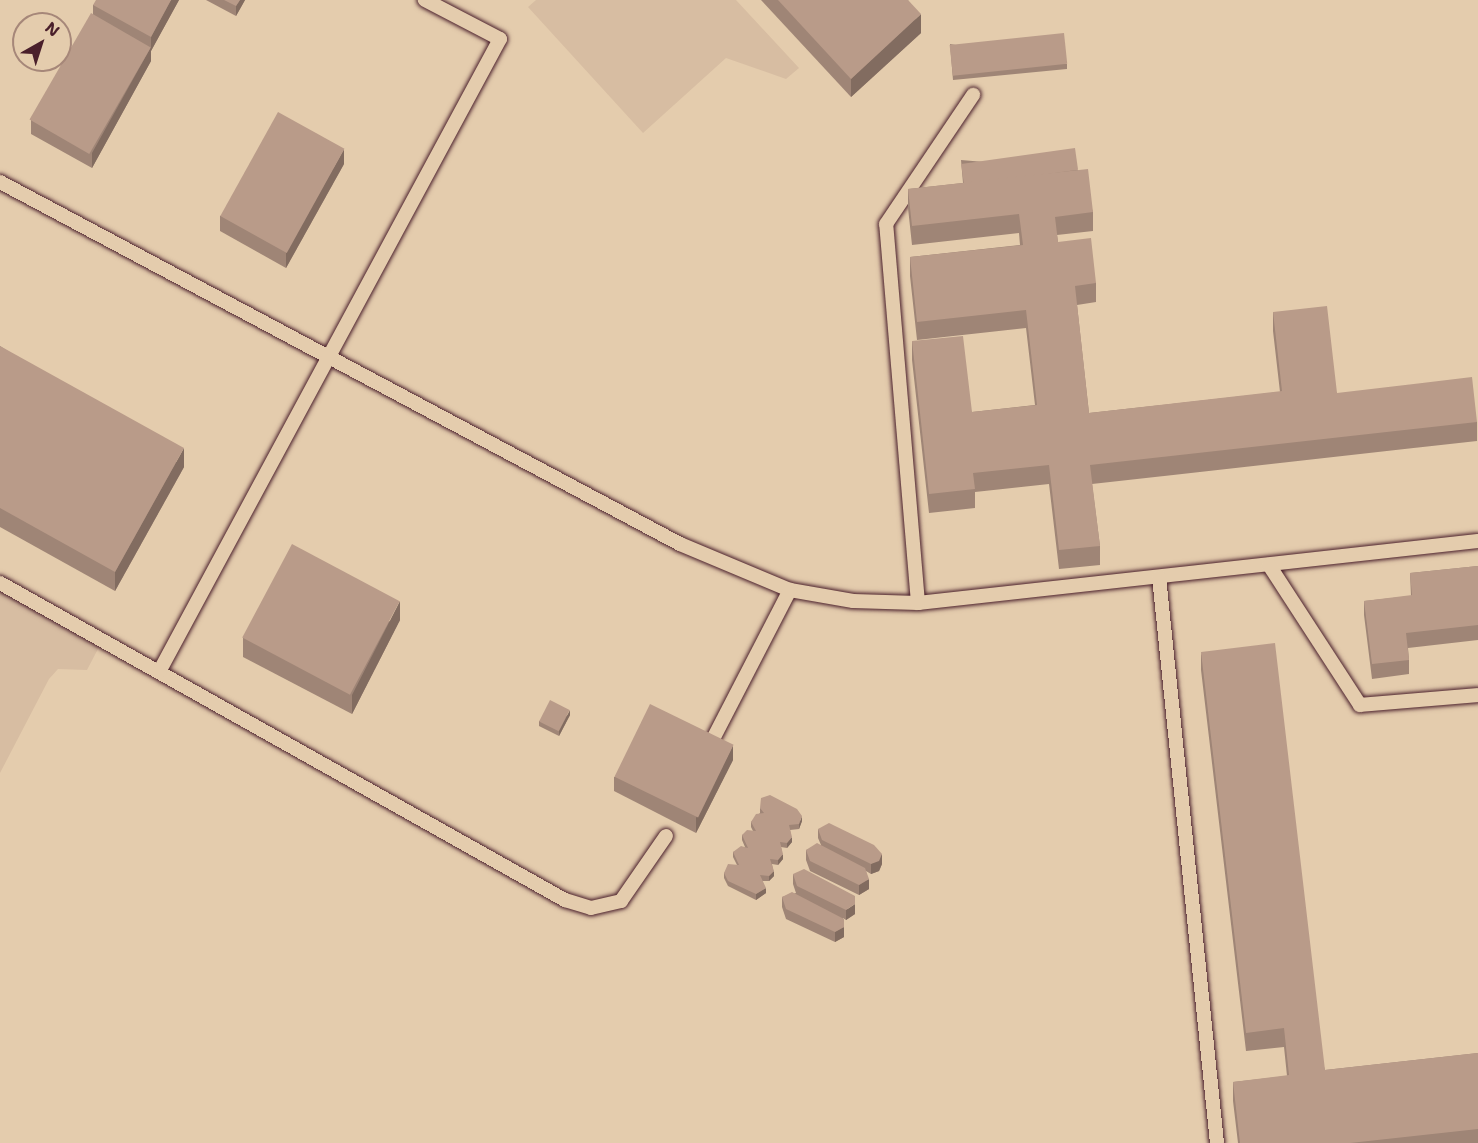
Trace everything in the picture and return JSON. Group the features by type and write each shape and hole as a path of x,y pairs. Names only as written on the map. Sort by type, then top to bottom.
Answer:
{"lane":[{"path":"159,672 332,357 500,39 425,0"},
{"path":"918,603 886,224 974,95"},
{"path":"0,182 680,544 790,590 853,601 918,603 1478,541"},
{"path":"1269,565 1360,705 1478,696"},
{"path":"1159,577 1217,1143"},
{"path":"0,583 566,900 591,908 621,901 666,836"},
{"path":"713,739 790,590"}],"shaded area":[{"path":"536,0 736,0 799,68 786,79 726,58 643,133 528,7"},
{"path":"0,589 100,645 87,670 58,669 49,679 0,773"}],"building":[{"path":"96,0 171,0 151,37 93,5"},
{"path":"224,0 240,0 236,6"},
{"path":"778,0 908,0 921,14 851,79"},
{"path":"91,13 151,47 89,154 30,120 57,72 72,72 72,46"},
{"path":"1064,33 1067,64 953,76 950,45"},
{"path":"278,112 344,149 287,253 220,216"},
{"path":"1075,148 1078,170 964,186 961,164"},
{"path":"1088,169 1093,212 1055,217 1058,242 1091,238 1096,283 1075,286 1089,413 1282,391 1273,312 1327,306 1337,393 1472,377 1477,422 1090,465 1100,546 1059,550 1049,465 973,473 975,489 929,494 912,341 963,336 972,412 1037,405 1026,310 917,322 910,257 1023,245 1019,214 912,226 908,189"},
{"path":"0,346 184,448 115,572 0,508"},
{"path":"292,544 400,601 350,695 242,638"},
{"path":"1478,566 1478,625 1406,633 1409,660 1372,664 1364,601 1412,595 1410,573"},
{"path":"1275,643 1325,1070 1478,1053 1478,1129 1350,1143 1240,1143 1233,1082 1289,1075 1284,1028 1246,1033 1201,652"},
{"path":"550,700 570,710 559,731 539,721"},
{"path":"650,704 734,745 698,818 614,777"},
{"path":"770,795 797,809 802,816 799,824 789,825 792,837 787,843 780,842 783,854 778,860 770,859 774,871 769,876 760,875 766,888 756,894 728,881 724,873 728,864 739,865 733,852 741,846 748,848 742,835 747,830 756,831 751,822 756,814 764,813 760,808 761,798"},
{"path":"829,823 874,845 882,854 879,861 871,864 822,840 818,829"},
{"path":"817,843 865,868 869,879 859,885 810,861 806,850"},
{"path":"804,869 855,896 855,904 846,910 797,886 793,874"},
{"path":"792,892 844,919 844,927 835,932 786,909 782,897"}]}
